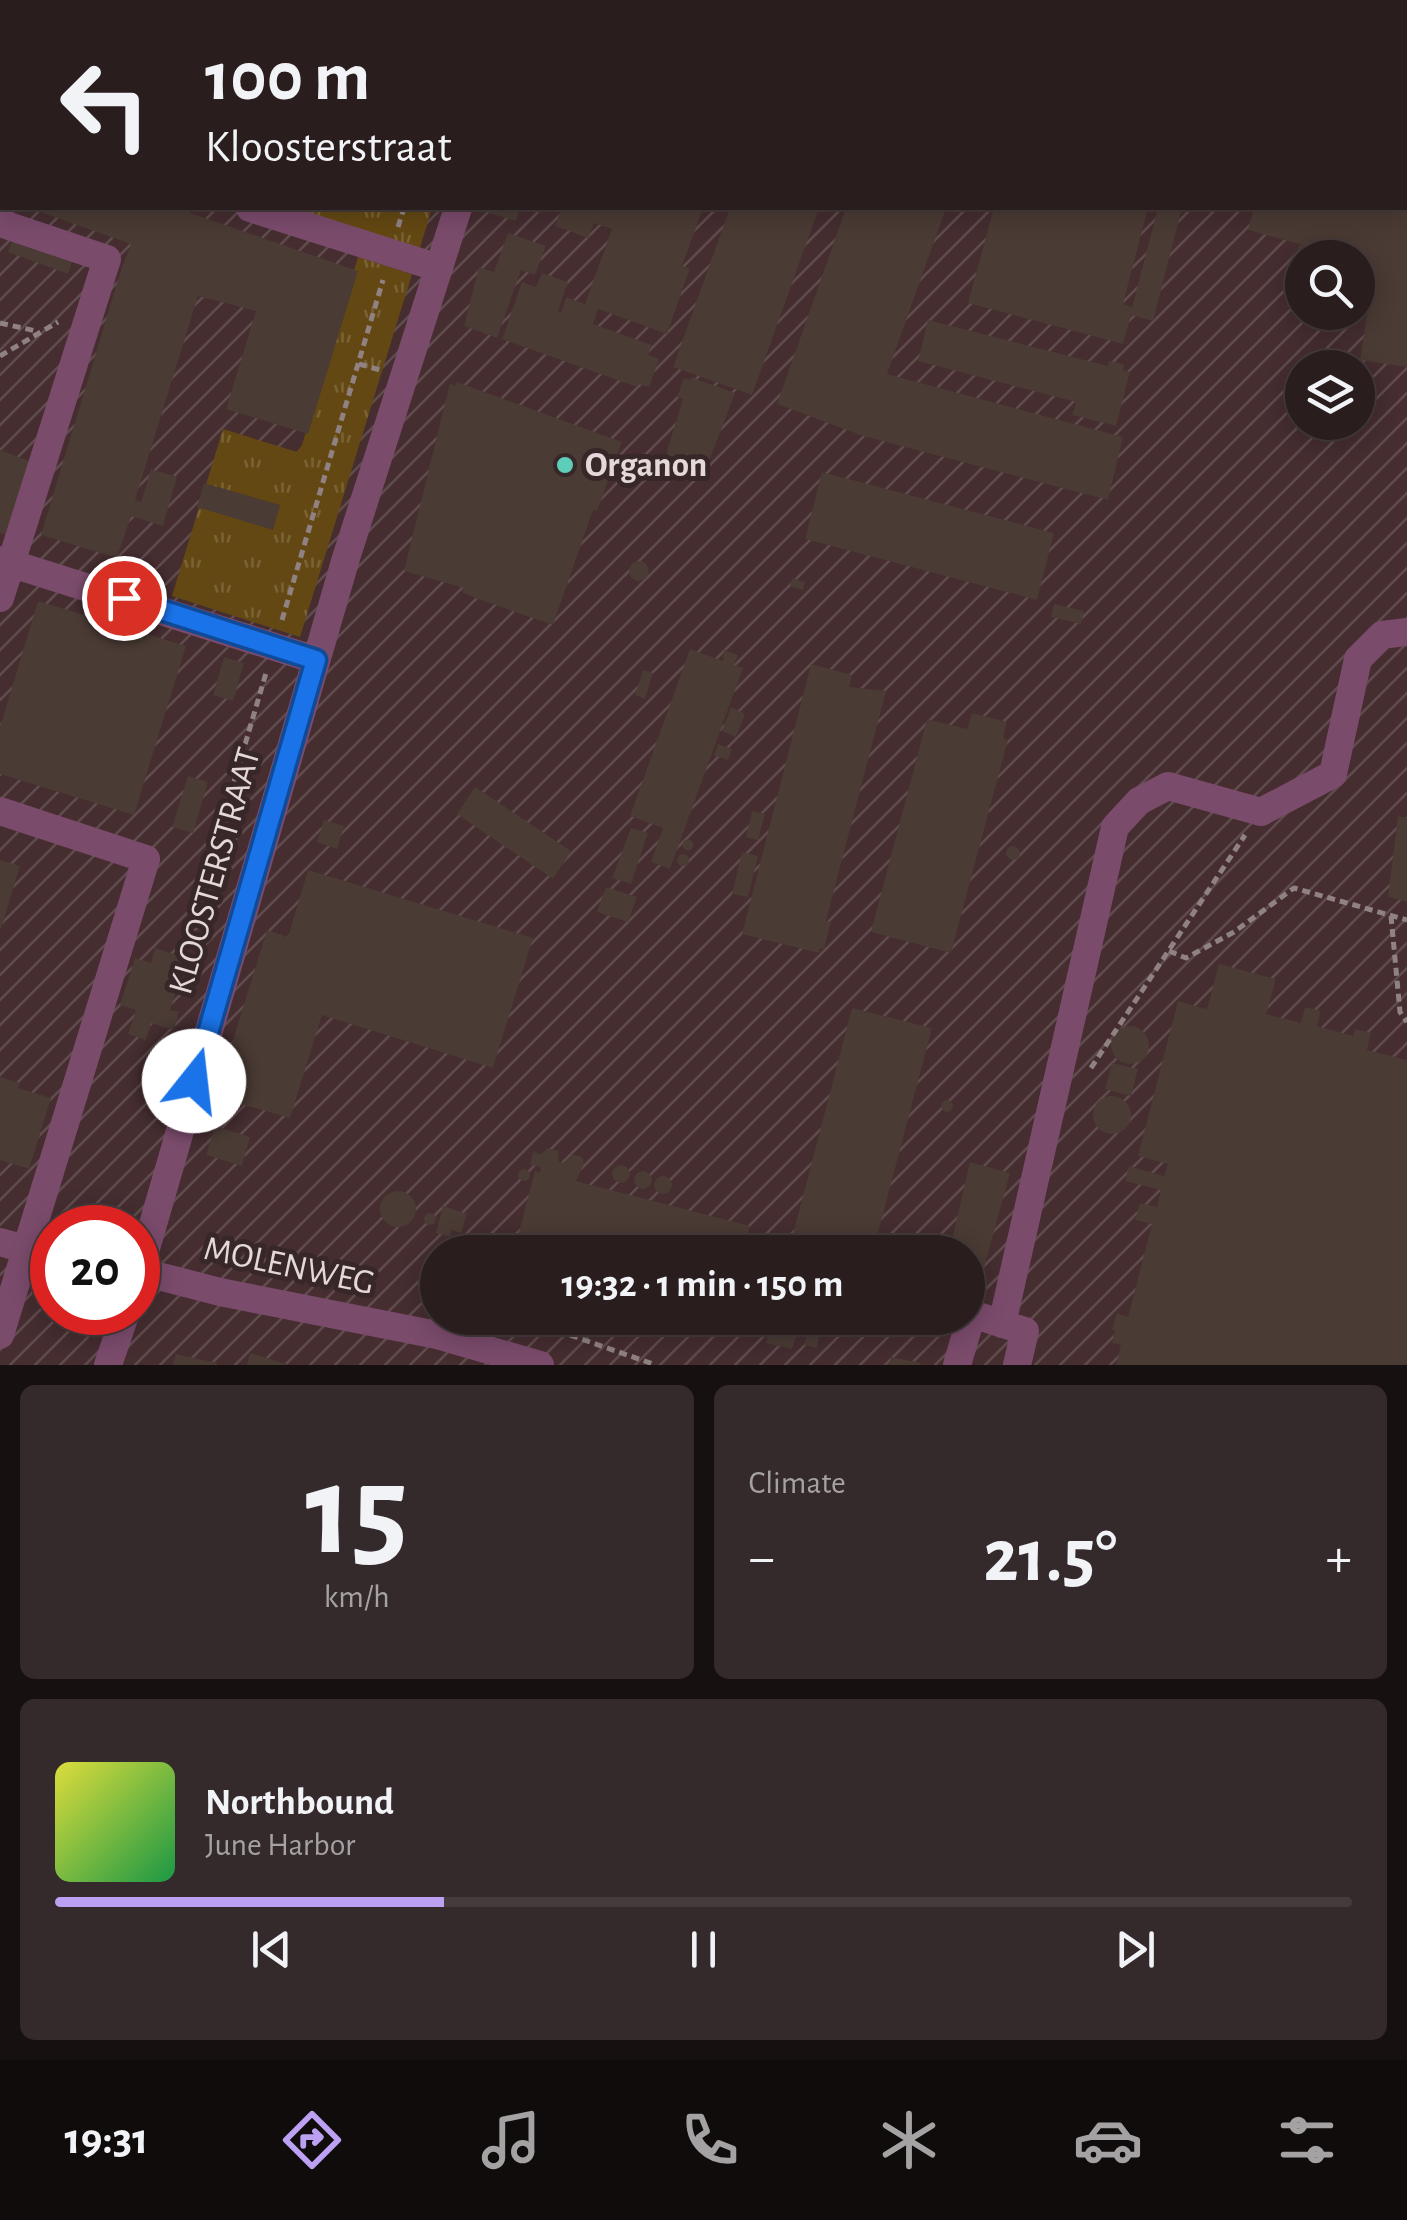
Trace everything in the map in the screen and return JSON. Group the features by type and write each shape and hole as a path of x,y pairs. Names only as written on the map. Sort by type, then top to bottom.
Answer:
{"street":[{"path":"256,210 439,268"},
{"name":"KLOOSTERSTRAAT","path":"158,1205 316,660 457,210"},
{"path":"0,223 107,259 6,561 0,598"},
{"path":"6,561 316,660"},
{"path":"1002,1324 1115,828 1139,801 1168,786 1260,812 1333,774 1358,659 1382,635 1407,632"},
{"name":"KLOOSTERSTRAAT","path":"0,811 146,859 0,1335"},
{"path":"0,1242 28,1250"},
{"name":"MOLENWEG","path":"160,1278 436,1335 540,1365"},
{"path":"957,1365 972,1314 1025,1331 1017,1365"},
{"path":"108,1365 118,1335"}],"path":[{"path":"238,929 194,915 403,210"},
{"path":"0,356 72,315 89,318"},
{"path":"0,324 38,331"},
{"path":"1061,1063 1090,1069 1260,812"},
{"path":"1169,951 1186,958 1234,932 1294,888 1407,920"},
{"path":"1391,916 1400,1012 1407,1022"},
{"path":"570,1335 656,1365"}],"shaded area":[{"path":"0,210 1407,210 1407,1365 0,1365"}],"green space":[{"path":"287,210 431,210 419,251"},
{"path":"358,257 412,274 300,637 172,596 223,429 297,452 302,445"}],"building":[{"path":"35,210 182,210 358,271 308,434 226,409 256,311 198,296 135,500 141,502 151,469 177,477 163,526 131,516 117,558 41,535 131,244"},
{"path":"490,210 519,210 516,221 489,213"},
{"path":"561,210 702,210 682,266 690,268 667,334 598,309 593,324 652,345 648,355 659,359 649,387 637,387 502,339 522,282 536,287 542,273 568,282 558,311 561,313 566,297 585,304 612,229 594,223 588,238 555,226"},
{"path":"729,210 818,210 752,395 673,367"},
{"path":"845,210 945,210 887,374 1123,437 1108,500 863,436 777,404"},
{"path":"993,210 1147,212 1123,304 1132,307 1157,210 1181,210 1153,321 1131,315 1123,344 968,303"},
{"path":"1253,210 1407,210 1407,367 1375,362 1375,350 1362,350 1365,330 1375,330 1375,240 1285,240 1248,230"},
{"path":"508,233 546,246 535,275 521,270 497,338 464,326 479,267 494,272"},
{"path":"13,238 73,260 68,274 8,252"},
{"path":"928,320 1108,366 1109,361 1124,364 1123,370 1130,372 1116,426 1072,415 1076,402 918,361"},
{"path":"684,378 735,393 706,469 666,454 683,399 677,397"},
{"path":"457,382 622,442 597,511 593,510 553,625 475,598 462,592 464,588 404,571 450,383 455,386"},
{"path":"0,450 35,463 9,536 0,533"},
{"path":"822,472 1054,533 1037,600 805,539"},
{"path":"204,483 280,505 273,530 197,507"},
{"path":"635,561 643,561 649,571 643,581 635,581 629,575 629,567"},
{"path":"792,578 805,582 803,590 790,587"},
{"path":"38,601 186,646 134,815 0,774 0,727"},
{"path":"1054,604 1084,611 1081,624 1051,617"},
{"path":"690,649 723,661 724,650 738,655 734,665 743,668 670,869 651,862 663,828 630,816"},
{"path":"224,657 244,663 233,701 213,695"},
{"path":"811,664 852,675 849,687 886,691 826,921 831,922 824,949 820,948 819,953 742,934"},
{"path":"643,670 653,673 645,699 635,695"},
{"path":"731,707 745,714 736,737 722,731"},
{"path":"972,713 1007,722 1003,738 1008,740 951,953 871,932 927,719 967,729"},
{"path":"718,744 732,749 728,760 714,755"},
{"path":"188,776 208,782 193,833 172,827"},
{"path":"475,787 571,851 553,879 457,814"},
{"path":"752,811 765,814 758,840 746,837"},
{"path":"1398,816 1407,818 1407,902 1388,897"},
{"path":"324,820 344,826 337,849 317,842"},
{"path":"631,828 648,833 631,884 612,878"},
{"path":"688,839 694,845 688,851 682,845"},
{"path":"1013,846 1020,853 1013,860 1006,853"},
{"path":"742,852 758,856 748,897 732,894"},
{"path":"683,854 689,860 683,866 677,860"},
{"path":"0,860 20,866 1,929 0,929"},
{"path":"308,870 533,938 493,1068 322,1015 290,1118 238,1103 236,1109 228,1107 230,1100 216,1095 267,930 288,937"},
{"path":"606,887 637,897 628,922 597,912"},
{"path":"155,948 186,958 170,1010 179,1012 174,1030 151,1023 146,1040 128,1034 136,1010 120,1005 135,958 151,963"},
{"path":"1219,964 1276,979 1266,1014 1301,1023 1305,1007 1321,1011 1317,1026 1353,1036 1355,1029 1371,1033 1367,1050 1407,1060 1407,1365 1116,1365 1121,1345 1112,1343 1112,1330 1117,1313 1128,1317 1152,1224 1135,1220 1140,1203 1157,1207 1161,1190 1125,1181 1129,1166 1164,1176 1168,1164 1138,1156 1178,1001 1207,1009"},
{"path":"852,1008 932,1028 877,1235 793,1235"},
{"path":"1130,1026 1143,1032 1149,1045 1143,1058 1130,1064 1117,1058 1111,1045 1117,1032"},
{"path":"1112,1063 1138,1069 1131,1096 1105,1089"},
{"path":"0,1077 20,1083 18,1088 51,1098 29,1169 0,1160"},
{"path":"1112,1096 1125,1102 1131,1115 1125,1128 1112,1134 1099,1128 1093,1115 1099,1102"},
{"path":"947,1100 953,1106 947,1112 941,1106"},
{"path":"215,1126 250,1137 242,1166 206,1155"},
{"path":"547,1148 558,1151 559,1162 565,1163 572,1154 582,1157 584,1164 576,1181 750,1226 748,1235 518,1235 535,1171 540,1172 541,1167 530,1165 533,1152 541,1154"},
{"path":"970,1162 1010,1173 985,1264 985,1235 953,1235"},
{"path":"621,1165 630,1174 621,1183 612,1174"},
{"path":"524,1169 530,1175 524,1181 518,1175"},
{"path":"643,1171 652,1180 643,1189 634,1180"},
{"path":"663,1176 672,1185 663,1194 654,1185"},
{"path":"398,1191 411,1196 416,1209 411,1222 398,1227 385,1222 380,1209 385,1196"},
{"path":"443,1206 467,1214 461,1233 436,1233"},
{"path":"425,1214 435,1214 435,1224 425,1224"},
{"path":"768,1335 796,1337 792,1349 766,1343"},
{"path":"807,1335 819,1337 817,1348 804,1345"},
{"path":"250,1353 287,1364 287,1365 247,1365"},
{"path":"176,1354 217,1363 217,1365 173,1365"},
{"path":"891,1357 921,1363 889,1365"}],"place":[{"name":"Organon","path":"565,465"}],"route":[{"path":"124,598 316,660 194,1081"}]}
